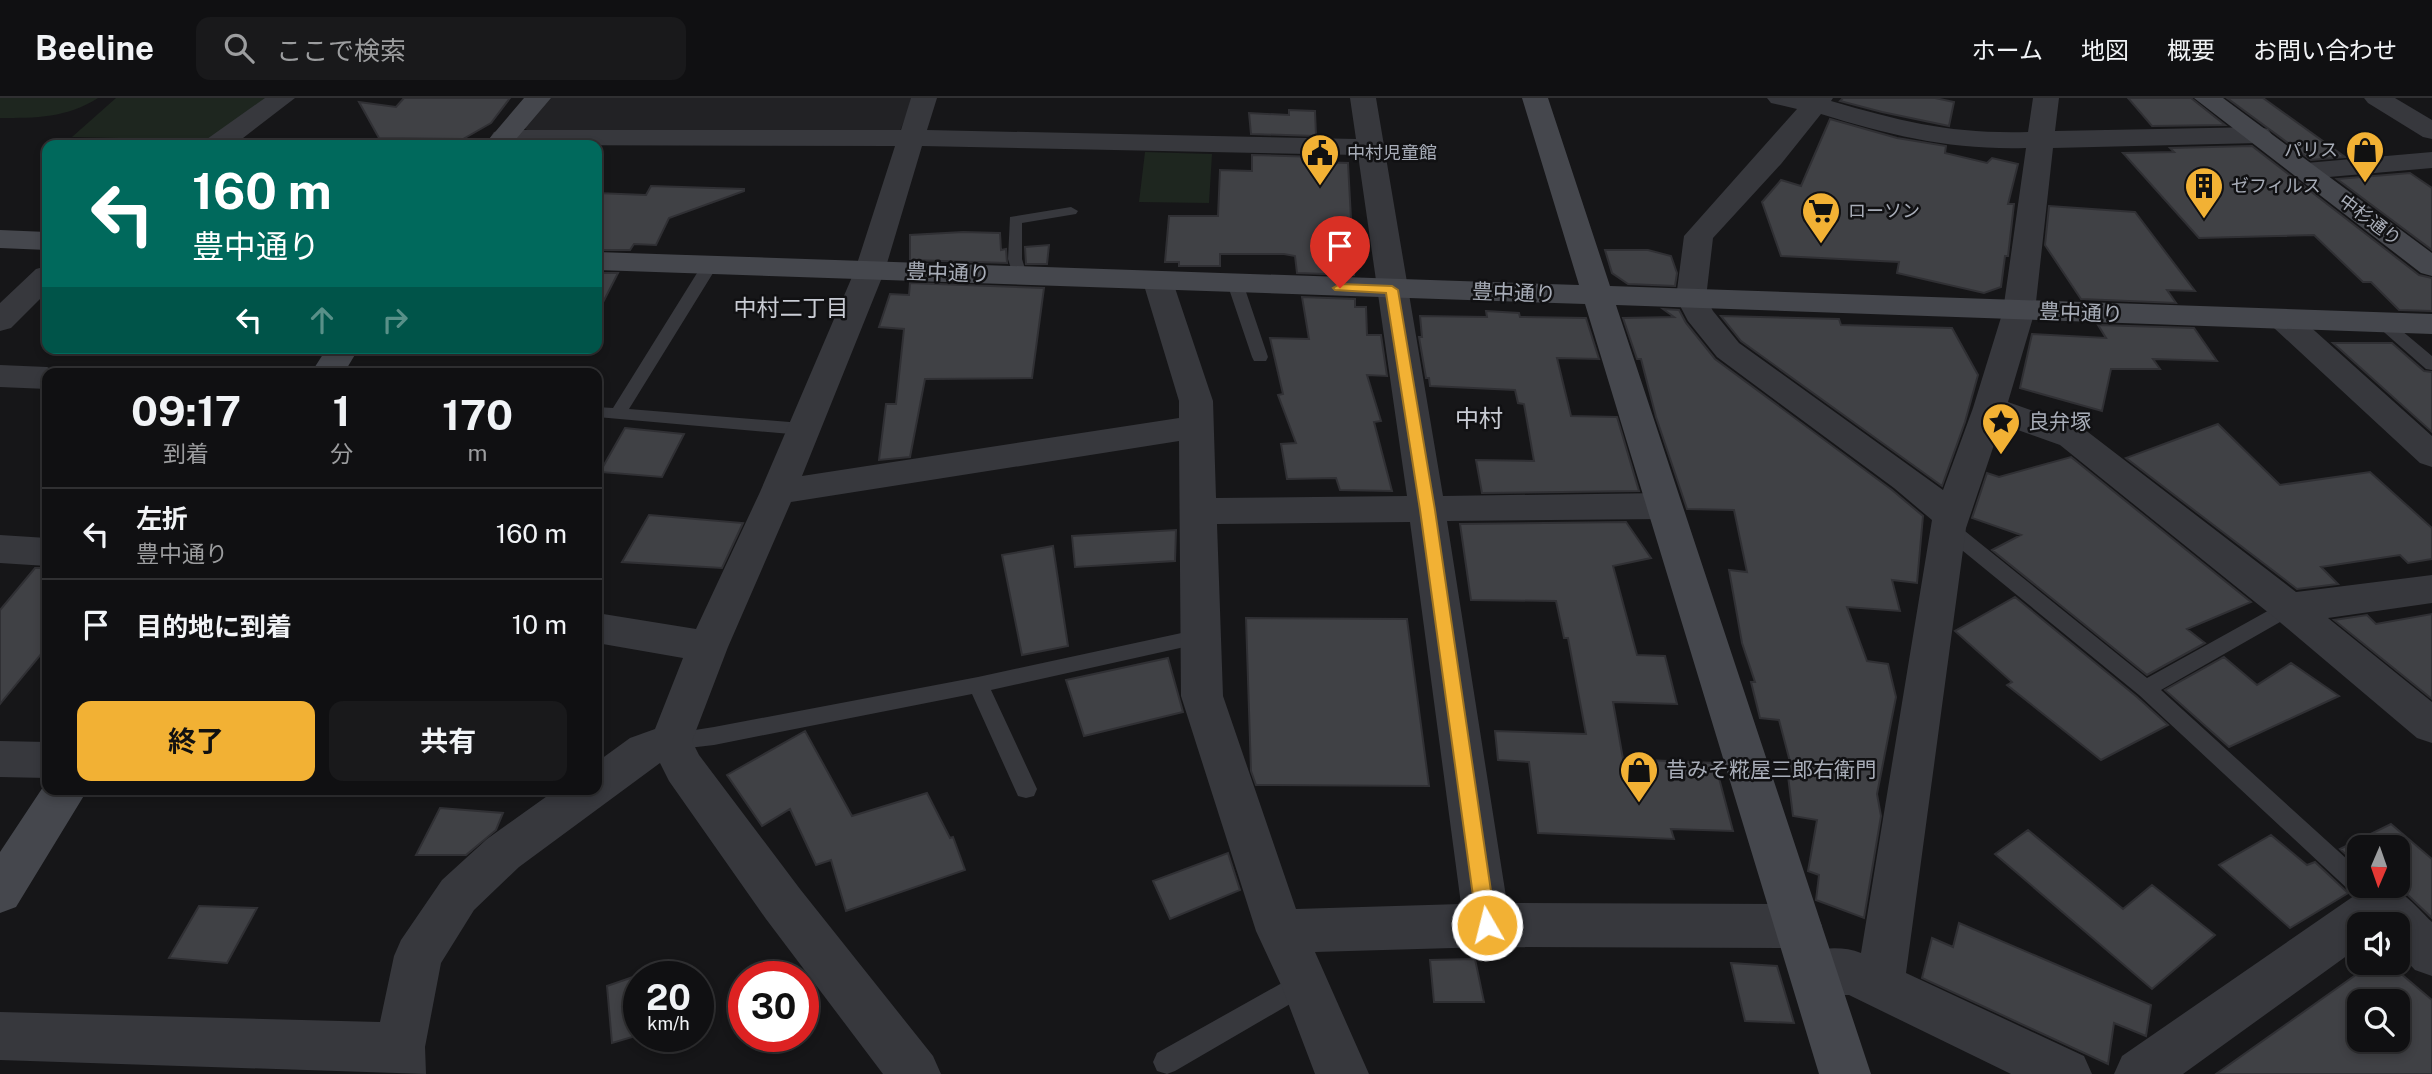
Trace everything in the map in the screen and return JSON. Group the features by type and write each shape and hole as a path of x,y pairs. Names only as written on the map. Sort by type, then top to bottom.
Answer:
{"street":[{"path":"224,140 282,98"},
{"path":"502,140 538,98"},
{"path":"915,1074 783,904 684,768 671,741 708,647 778,492 870,270 924,98"},
{"path":"1363,98 1427,510 1487,925"},
{"path":"1535,98 1845,1074"},
{"path":"1780,98 1817,101 1897,128 1940,137 1989,141 2259,135"},
{"path":"1881,986 1950,523 2020,311 2046,98"},
{"name":"中杉通り","path":"2207,98 2432,267"},
{"path":"2377,98 2432,131"},
{"path":"1817,101 1771,158 1699,236 1691,299 1699,314 1728,350 1907,479 1950,523"},
{"path":"602,141 911,138 1370,148"},
{"path":"2306,172 2432,160"},
{"path":"0,239 42,241"},
{"name":"豊中通り","path":"602,261 2432,324"},
{"path":"0,321 42,280"},
{"path":"1158,282 1196,401 1202,696 1280,931 1305,982 1337,1066 1343,1074"},
{"path":"2285,321 2432,455"},
{"path":"0,376 42,378"},
{"path":"1990,408 2071,438 2289,608 2432,726"},
{"path":"778,492 1198,427"},
{"path":"1198,511 1664,506"},
{"path":"0,550 42,552"},
{"path":"2289,608 2432,589"},
{"path":"602,629 708,647"},
{"path":"602,782 645,751 671,741"},
{"path":"0,759 42,760"},
{"path":"0,892 62,795"},
{"path":"0,1036 400,1060 418,956 458,895 503,853 584,795"},
{"path":"2140,1074 2359,898"},
{"path":"2372,898 2432,954"},
{"path":"1280,931 1487,925 1798,926"},
{"path":"1813,972 1852,972 2066,1074"}],"lane":[{"path":"1019,275 1014,259 1015,220 1072,211"},
{"path":"618,413 710,265"},
{"path":"1235,283 1261,357"},
{"path":"2384,323 2432,365"},
{"path":"602,412 802,429"},
{"path":"1950,523 2146,689 2347,874"},
{"path":"2146,689 2289,608"},
{"path":"671,741 714,736 978,685 1200,637"},
{"path":"978,685 1026,789"},
{"path":"1166,1062 1305,982"}],"shaded area":[{"path":"0,98 98,98 63,113 0,118"},
{"path":"116,98 269,98 210,140 72,137"},
{"path":"550,98 913,98 900,131 530,132 524,128"},
{"path":"1145,152 1212,154 1209,203 1139,202"}],"building":[{"path":"404,98 510,98 491,123 463,139 379,138 359,102 396,107"},
{"path":"1843,98 1935,98 1954,102 1949,126 1840,101"},
{"path":"2128,98 2191,98 2225,125 2152,126"},
{"path":"2227,98 2263,98 2345,157 2311,160"},
{"path":"1289,110 1315,111 1316,136 1251,134 1249,113 1289,115"},
{"path":"1830,119 1897,138 1946,146 1945,153 1987,163 1992,158 2018,164 2008,204 2014,204 2008,256 2005,256 2001,287 1984,293 1897,273 1899,262 1781,256 1762,202 1781,180 1801,186"},
{"path":"2252,146 2419,275 2432,278 2432,311 2399,310 2371,282 2363,282 2314,235 2199,238 2123,153 2174,152 2170,148"},
{"path":"1252,155 1318,157 1318,162 1348,163 1354,275 1297,273 1295,256 1284,254 1220,254 1220,266 1179,266 1179,262 1165,262 1169,216 1218,216 1220,170 1252,171"},
{"path":"2410,173 2432,188 2432,250 2337,179"},
{"path":"651,186 744,189 669,218 656,245 634,244 630,250 602,250 602,193 646,195"},
{"path":"2049,206 2135,212 2195,291 2167,290 2176,303 2081,299 2045,245"},
{"path":"1000,233 1001,250 1006,249 1007,263 910,260 910,235"},
{"path":"1049,245 1047,264 1026,264 1025,247"},
{"path":"1605,250 1648,250 1671,256 1677,273 1675,286 1628,284 1612,273"},
{"path":"602,273 618,273 602,304"},
{"path":"910,283 1044,288 1032,378 925,379 910,457 879,460 886,404 896,404 904,329 879,327 890,294 909,295"},
{"path":"1302,297 1355,299 1355,307 1366,307 1367,335 1381,335 1387,376 1367,375 1381,421 1374,422 1392,491 1340,490 1336,478 1287,479 1281,444 1296,443 1278,395 1283,394 1270,338 1309,339"},
{"path":"1663,309 1679,310 1715,359 1923,516 1917,583 1892,580 1900,611 1847,607 1867,661 1888,664 1896,697 1877,794 1881,816 1864,918 1816,900 1819,875 1808,871 1817,820 1793,816 1788,776 1794,777 1779,720 1760,718 1751,682 1755,682 1742,643 1729,570 1747,572 1734,510 1687,509 1656,417 1641,359 1637,359 1623,318 1674,317"},
{"path":"1486,311 1519,313 1520,317 1586,318 1599,359 1557,358 1571,416 1617,417 1639,491 1482,493 1476,460 1534,461 1524,404 1518,403 1515,390 1430,386 1429,378 1426,378 1419,337 1422,337 1420,316 1487,317"},
{"path":"1721,316 1839,319 1841,325 1952,328 1978,375 1965,422 1942,486 1741,341"},
{"path":"2098,325 2194,328 2217,361 2153,359 2160,369 2111,369 2102,411 2020,388 2032,334 2106,338"},
{"path":"2333,343 2392,343 2424,371 2432,372 2432,432"},
{"path":"2218,424 2280,485 2370,472 2432,528 2432,559 2408,563 2400,555 2321,567 2338,584 2297,589 2126,458"},
{"path":"625,428 684,434 662,477 602,472"},
{"path":"2071,457 2251,602 2187,629 2205,643 2147,675 1992,550 2021,535 1972,518 1987,473 1999,477"},
{"path":"649,515 743,523 722,568 622,562"},
{"path":"1626,522 1651,558 1613,566 1637,655 1665,656 1677,704 1613,702 1623,759 1715,763 1733,831 1671,829 1674,839 1538,833 1529,762 1498,760 1495,731 1586,734 1568,638 1564,638 1556,601 1471,600 1460,524"},
{"path":"1176,530 1175,561 1075,567 1072,536"},
{"path":"1053,546 1068,646 1022,655 1002,555"},
{"path":"35,568 42,568 42,653 0,704 0,610"},
{"path":"2015,597 2168,725 2101,760 2007,685 2012,682 1955,631"},
{"path":"2432,614 2432,699 2334,620 2367,615 2376,624"},
{"path":"1246,618 1407,619 1429,786 1256,785 1251,771"},
{"path":"2224,657 2257,685 2291,663 2339,696 2229,747 2165,690"},
{"path":"1168,658 1183,712 1084,736 1066,680"},
{"path":"805,731 852,816 927,793 950,838 953,837 965,870 846,911 831,860 816,865 790,809 762,826 727,775"},
{"path":"440,808 503,813 496,830 466,855 416,855"},
{"path":"2391,824 2404,835 2369,835"},
{"path":"2028,830 2123,909 2152,885 2215,935 2152,989 1995,854"},
{"path":"2271,835 2307,865 2315,862 2347,894 2290,928 2219,865"},
{"path":"2410,840 2432,859 2432,918 2410,897"},
{"path":"2347,846 2347,855 2340,849"},
{"path":"1228,853 1240,890 1170,919 1153,881"},
{"path":"199,906 257,908 227,963 169,958"},
{"path":"1959,923 2151,1005 2146,1036 2114,1023 2108,1064 1922,978 1932,938 1953,947"},
{"path":"1475,959 1484,1002 1434,1002 1430,960"},
{"path":"1731,963 1777,966 1794,1023 1745,1021"},
{"path":"2356,975 2402,975 2432,1000 2432,1074 2216,1074"},
{"path":"623,980 623,1040 612,1043 607,986"}],"place":[{"name":"パリス","path":"2365,184"},
{"name":"中村児童館","path":"1320,187"},
{"name":"ゼフィルス","path":"2204,220"},
{"name":"ローソン","path":"1821,245"},
{"name":"良弁塚","path":"2001,456"},
{"name":"昔みそ糀屋三郎右衛門","path":"1639,804"}],"district":[{"name":"中村二丁目","path":"791,308"},
{"name":"中村","path":"1479,419"}],"route":[{"path":"1340,288 1392,290 1487,925"}]}
